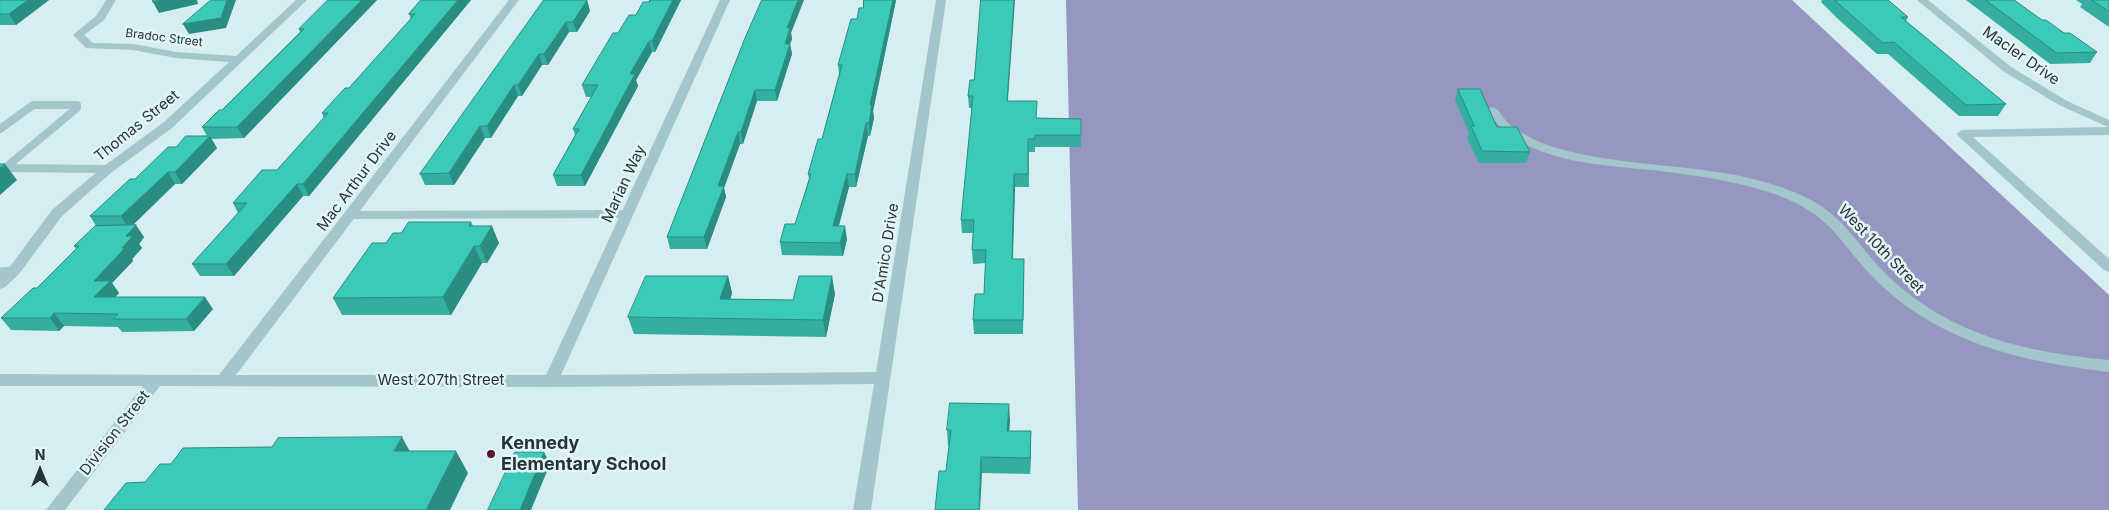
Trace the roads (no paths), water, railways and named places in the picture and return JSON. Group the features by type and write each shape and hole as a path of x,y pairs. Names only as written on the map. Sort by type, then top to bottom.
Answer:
{"street":[{"name":"Bradoc Street","path":"110,0 100,18 78,35 90,46 133,46 176,55 239,59"},
{"name":"Thomas Street","path":"0,284 14,271 57,212 108,169 168,125 302,0"},
{"name":"Mac Arthur Drive","path":"224,380 352,215 514,0"},
{"name":"Marian Way","path":"550,381 725,0"},
{"name":"D'Amico Drive","path":"862,510 941,0"},
{"name":"Macler Drive","path":"1922,0 2007,69 2063,103 2109,124"},
{"name":"West 10th Street","path":"1492,110 1505,127 1522,138 1568,156 1686,171 1762,186 1776,191 1823,213 1844,232 1873,268 1904,298 1938,321 1965,334 2032,355 2109,366"},
{"path":"2109,131 1962,134 2109,268"},
{"name":"West 207th Street","path":"0,380 550,381 883,378"},
{"name":"Division Street","path":"55,510 156,380"}],"lane":[{"path":"0,129 25,108 33,105 77,105 77,108 2,168"},
{"path":"2,168 108,169"},
{"path":"352,215 628,214"},
{"path":"0,272 14,271"}],"place":[{"name":"Kennedy Elementary School","path":"491,454"}]}
